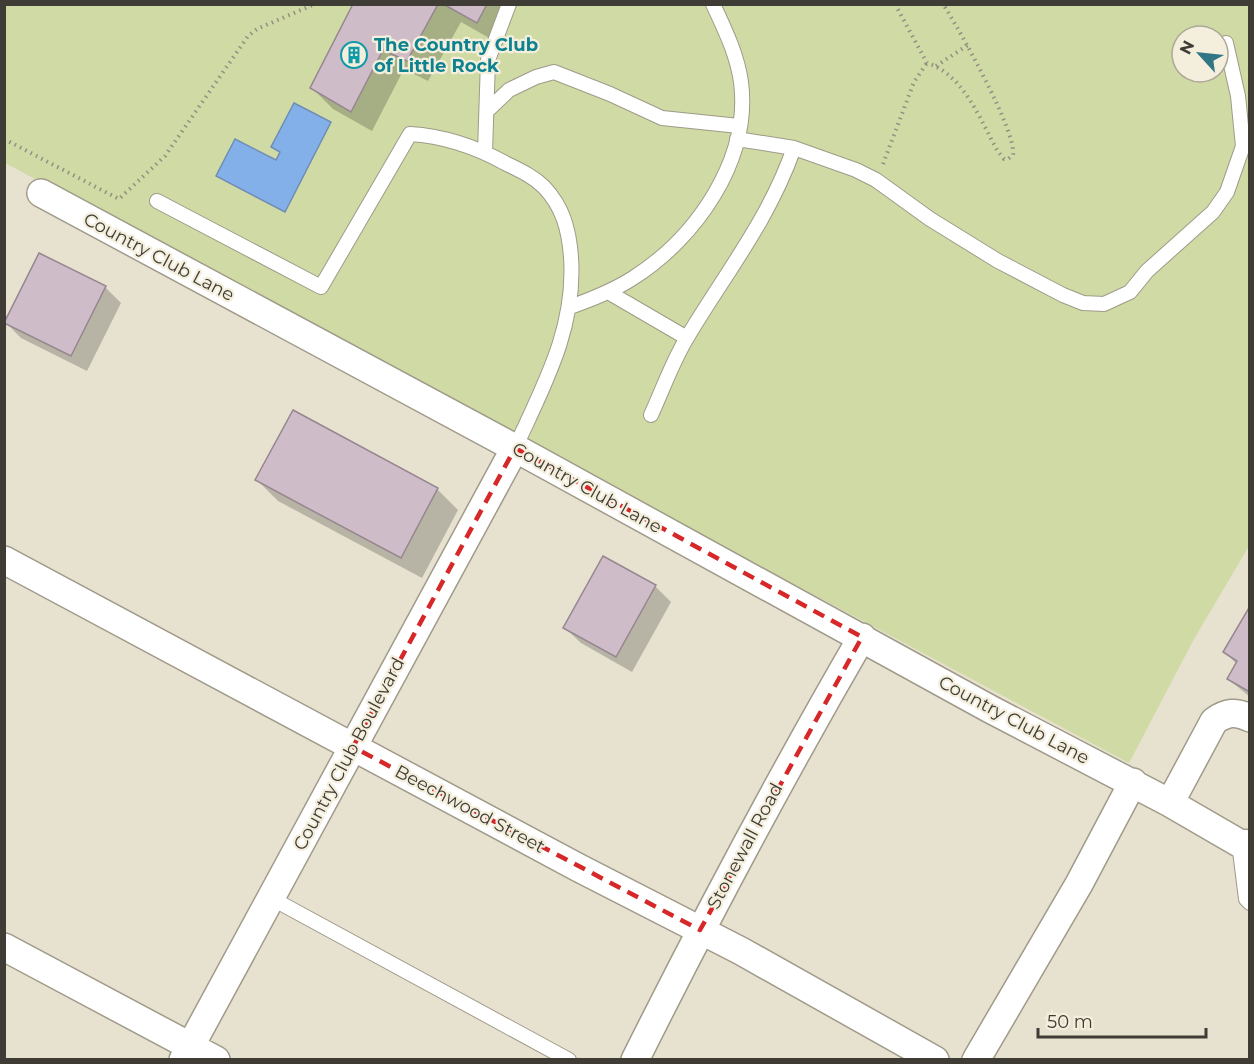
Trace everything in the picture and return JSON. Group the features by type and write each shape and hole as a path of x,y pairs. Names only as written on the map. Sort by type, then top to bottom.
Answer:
{"street":[{"name":"Country Club Lane","path":"41,193 515,448 990,709 1133,782 1244,843"},
{"name":"Country Club Boulevard","path":"187,1052 515,448"},
{"name":"Beechwood Street","path":"4,560 700,930 935,1059"},
{"name":"Stonewall Road","path":"635,1059 700,930 744,852 796,751 862,637"},
{"path":"1170,803 1214,721 1234,712 1250,718"},
{"path":"976,1059 1079,884 1133,782"},
{"path":"4,947 187,1052 216,1059"}],"lane":[{"path":"485,152 488,60 509,4"},
{"path":"570,307 608,292 634,278 662,257 708,204 730,165 738,132 741,84 735,57 714,4"},
{"path":"487,111 509,90 536,77 554,72 662,118 738,132 845,166 876,180 930,219 998,261 1063,295 1083,303 1104,304 1130,292 1147,272 1213,212 1227,192 1242,146 1238,96 1230,61"},
{"path":"157,201 321,287 410,134 432,135 485,152 527,174 543,186 565,218 570,237 570,307 559,348 515,448"},
{"path":"651,415 687,338 751,239 779,188 794,148"},
{"path":"608,292 687,338"},
{"path":"1244,843 1246,899 1250,903"},
{"path":"271,898 569,1059"}],"path":[{"path":"4,139 119,199 165,156 237,48 248,36 257,29 315,4"},
{"path":"895,4 927,63 936,66 958,83 1001,156 1011,157 1014,148 1007,130 968,45 942,4"},
{"path":"936,66 968,45"},
{"path":"876,180 914,82 927,63"}],"highlighted area":[{"path":"515,448 862,637 700,930 353,747"}],"green space":[{"name":"The Country Club of Little Rock","path":"5,5 1249,5 1249,546 1194,639 1129,763 5,163"}],"water":[{"path":"294,103 331,122 285,212 216,176 235,139 276,160 280,152 271,147"}],"building":[{"name":"The Country Club of Little Rock","path":"353,4 438,4 407,61 383,50 351,112 310,88"},
{"name":"The Country Club of Little Rock","path":"443,4 487,4 477,23"},
{"path":"39,253 106,286 71,356 4,323"},
{"path":"293,410 438,488 401,558 255,480"},
{"path":"603,556 656,585 616,657 563,628"},
{"path":"1250,606 1250,689 1248,691 1227,679 1237,661 1223,652"}],"place":[{"name":"The Country Club of Little Rock","path":"354,55"}]}
